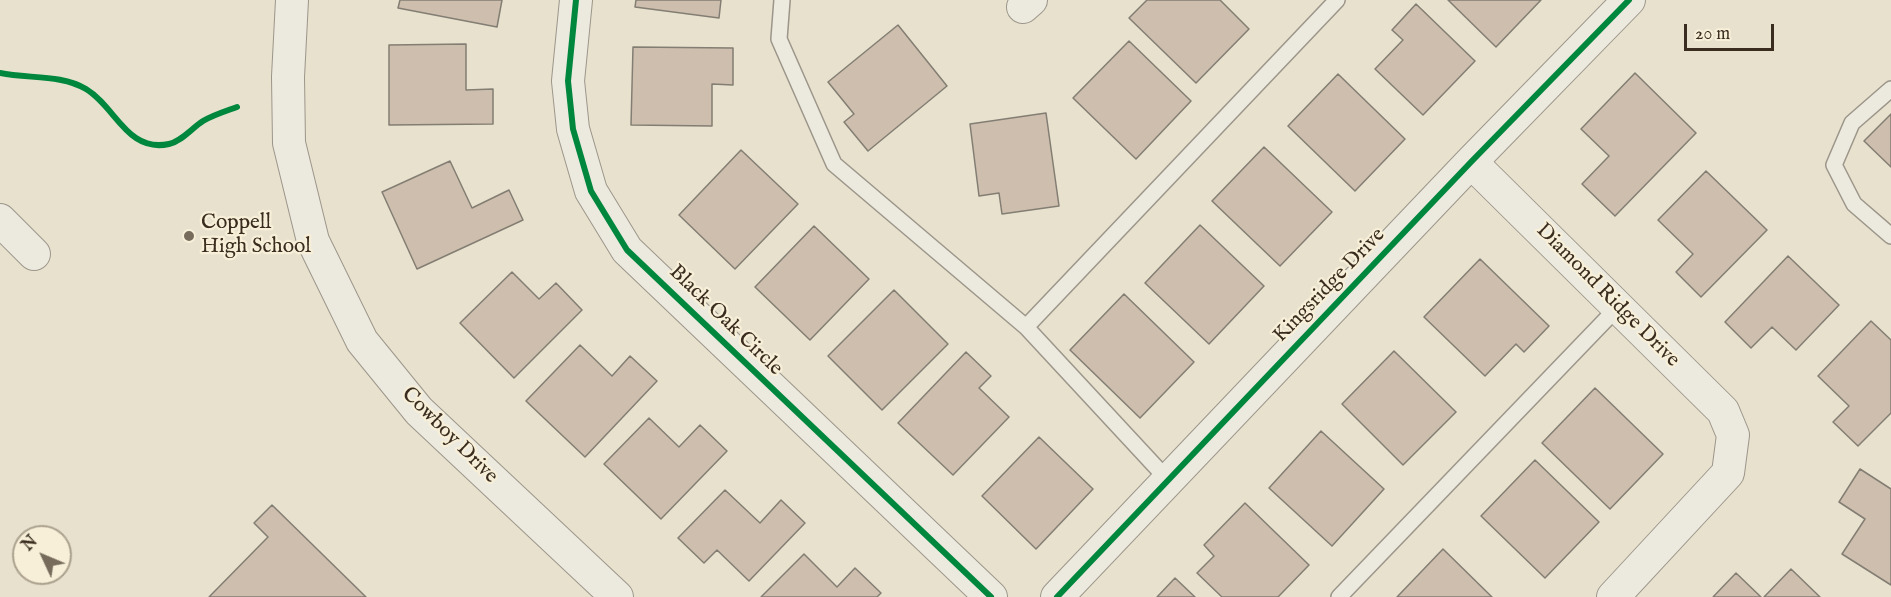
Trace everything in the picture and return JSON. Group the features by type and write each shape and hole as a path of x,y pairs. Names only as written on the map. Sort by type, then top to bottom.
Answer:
{"street":[{"name":"Cowboy Drive","path":"292,0 288,77 289,143 313,241 362,341 419,411 617,597"},
{"name":"Black Oak Circle","path":"576,0 568,81 573,129 591,191 627,250 991,597"},
{"name":"Kingsridge Drive","path":"1057,597 1471,162 1629,0"},
{"name":"Diamond Ridge Drive","path":"1471,162 1723,411 1733,435 1728,473 1613,597"},
{"path":"0,220 34,254"}],"lane":[{"path":"782,0 779,39 834,165 1026,327 1168,480"},
{"path":"1026,327 1336,0"},
{"path":"1891,89 1852,123 1834,165 1854,204 1891,236"},
{"path":"1339,597 1618,307"}],"building":[{"path":"400,0 502,0 497,27 398,8"},
{"path":"636,0 721,0 719,18 635,7"},
{"path":"1147,0 1220,0 1249,29 1196,83 1129,18"},
{"path":"1448,0 1541,0 1496,47"},
{"path":"1416,4 1475,61 1423,115 1375,69 1403,40 1392,30"},
{"path":"898,25 947,86 868,151 844,122 854,114 828,82"},
{"path":"1129,41 1191,101 1136,159 1073,98"},
{"path":"466,44 466,90 493,89 493,124 389,125 389,45"},
{"path":"633,47 733,48 733,85 712,84 712,126 631,125"},
{"path":"1635,73 1696,133 1615,216 1582,184 1609,156 1581,129"},
{"path":"1338,74 1405,139 1355,191 1288,126"},
{"path":"1046,113 1059,206 1002,214 999,193 979,196 970,124"},
{"path":"1891,114 1891,167 1864,141"},
{"path":"1264,147 1332,212 1280,266 1212,201"},
{"path":"741,150 798,204 735,269 679,215"},
{"path":"450,161 472,208 509,190 523,220 417,269 382,192"},
{"path":"1706,171 1767,230 1701,297 1676,272 1693,254 1658,220"},
{"path":"1200,225 1264,286 1209,344 1145,283"},
{"path":"814,226 869,279 810,340 755,287"},
{"path":"1788,256 1839,305 1796,350 1772,327 1751,348 1725,322"},
{"path":"1480,259 1549,326 1524,352 1516,344 1485,376 1424,317"},
{"path":"512,272 539,299 556,283 582,310 514,378 460,323"},
{"path":"894,290 948,344 882,410 828,356"},
{"path":"1124,294 1194,362 1140,418 1070,350"},
{"path":"1871,321 1891,340 1891,413 1858,446 1833,422 1849,406 1818,376"},
{"path":"580,345 612,376 630,356 657,381 585,457 526,401"},
{"path":"1394,351 1456,412 1403,465 1342,404"},
{"path":"966,352 991,376 979,388 1009,417 953,475 898,423"},
{"path":"1595,388 1663,454 1610,509 1542,443"},
{"path":"649,418 679,447 700,425 727,451 661,519 604,464"},
{"path":"1321,431 1384,489 1332,546 1269,488"},
{"path":"1039,437 1093,489 1036,549 982,496"},
{"path":"1535,460 1599,522 1545,578 1481,516"},
{"path":"1860,469 1891,489 1891,585 1842,554 1865,519 1839,502"},
{"path":"725,490 760,523 781,500 805,523 749,581 717,550 704,563 678,538"},
{"path":"1245,503 1309,565 1278,597 1222,597 1197,573 1214,556 1204,545"},
{"path":"272,505 366,597 209,597 268,537 254,523"},
{"path":"1443,549 1492,597 1397,597"},
{"path":"804,554 837,587 855,568 881,593 877,597 761,597"},
{"path":"1791,569 1820,597 1764,597"},
{"path":"1736,573 1761,597 1713,597"},
{"path":"1175,578 1195,597 1157,597"}],"cycle path":[{"path":"576,0 568,81 573,129 591,191 627,250 991,597"},
{"path":"1057,597 1471,162 1629,0"},
{"path":"0,73 55,79 76,84 86,89 106,106 132,135 143,142 155,145 174,142 203,121 237,107"}],"place":[{"name":"Coppell High School","path":"189,236"}]}
